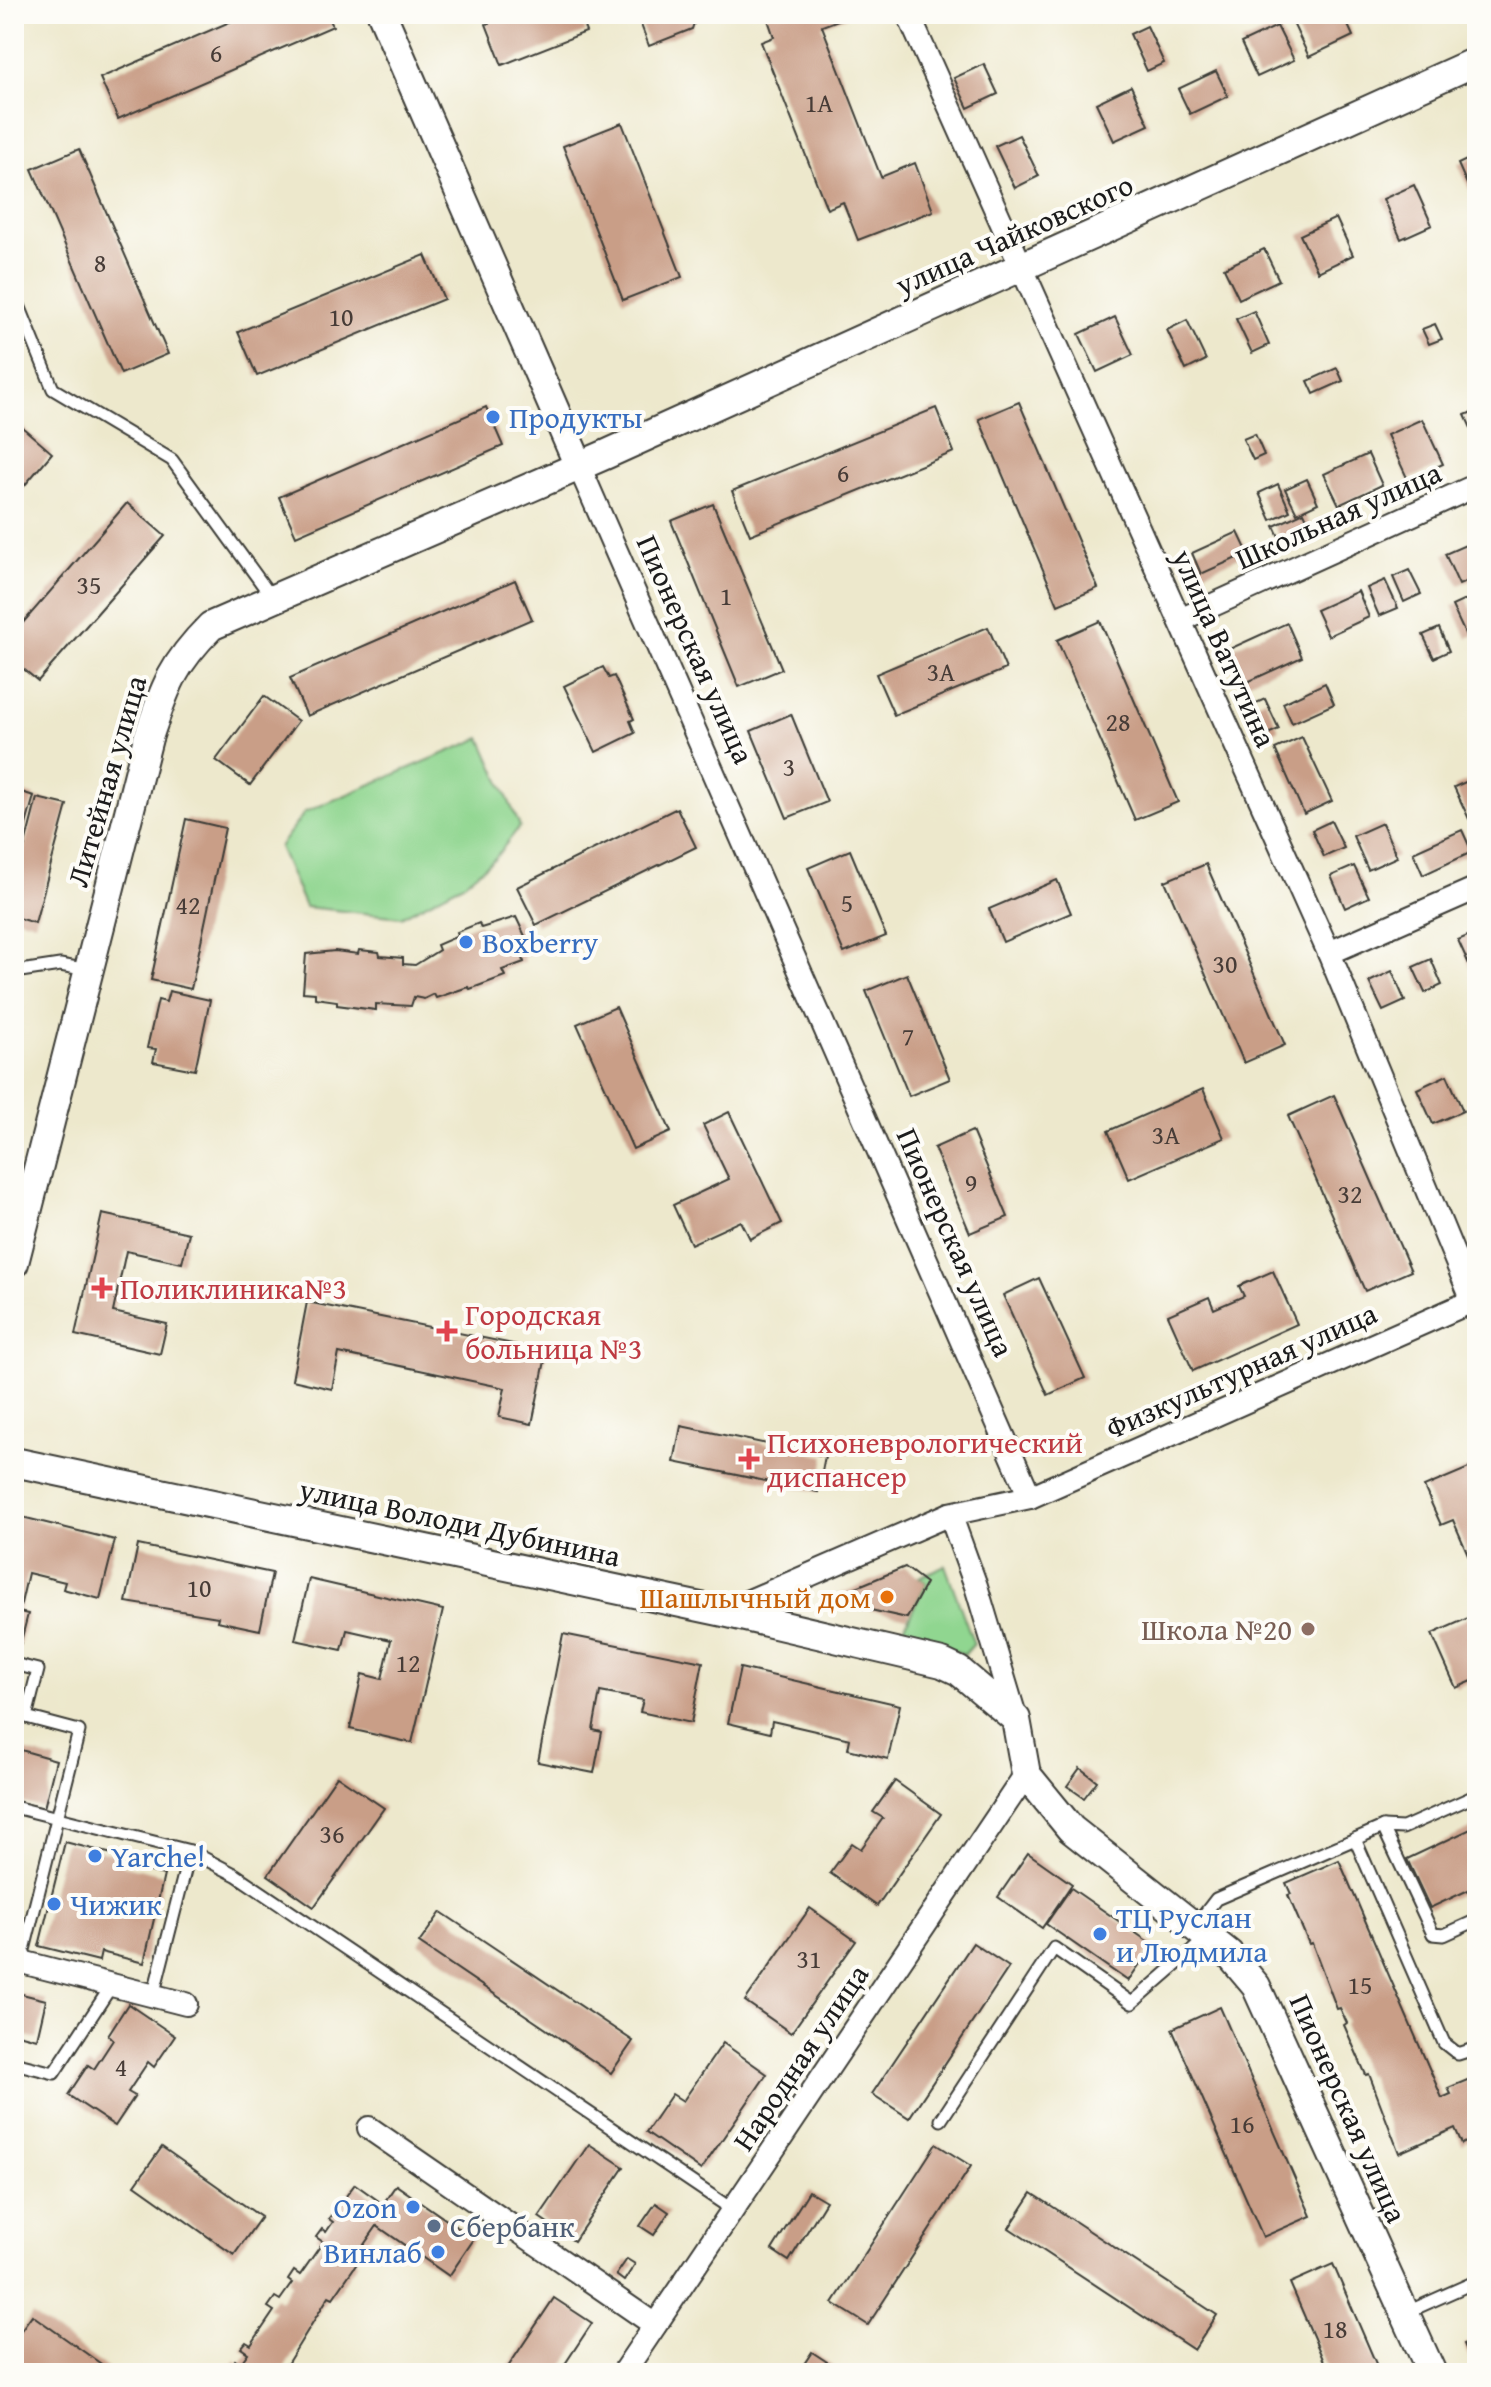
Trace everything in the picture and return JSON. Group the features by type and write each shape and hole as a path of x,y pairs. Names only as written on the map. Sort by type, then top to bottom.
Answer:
{"street":[{"name":"Пионерская улица","path":"382,14 1030,1497"},
{"name":"улица Ватутина","path":"908,14 1329,953 1475,1304"},
{"name":"улица Чайковского","path":"579,466 1477,61"},
{"name":"Литейная улица","path":"14,1263 164,691 182,654 211,626 579,466"},
{"name":"Школьная улица","path":"1180,620 1477,485"},
{"path":"1329,953 1477,888"},
{"name":"Физкультурная улица","path":"1030,1497 1475,1304"},
{"name":"улица Володи Дубинина","path":"14,1462 724,1612 942,1663 959,1671 1016,1719"},
{"path":"724,1612 950,1514 1030,1497"},
{"name":"Пионерская улица","path":"950,1514 1016,1719 1026,1774 1071,1829 1229,1954 1256,1986 1432,2373"},
{"name":"Народная улица","path":"623,2373 1026,1774"},
{"path":"18,1961 186,2004"},
{"path":"369,2128 655,2325"}],"lane":[{"path":"14,293 53,389 172,460 273,600"},
{"path":"14,972 60,965 89,970"},
{"path":"14,1664 38,1670 26,1717 79,1731 18,1961"},
{"path":"941,2120 1054,1948 1132,2003 1202,1932 1216,1899 1383,1827 1403,1828 1477,1795"},
{"path":"14,1807 190,1851 236,1875 733,2210"},
{"path":"1383,1827 1433,1934 1444,1935 1477,1920"},
{"path":"1355,1839 1444,2043 1458,2054 1477,2048"},
{"path":"153,1996 190,1851"},
{"path":"14,2063 54,2073 112,1985"},
{"path":"1405,2313 1477,2281"}],"green space":[{"path":"481,738 520,826 495,858 463,884 401,917 305,907 279,847 305,812"},
{"path":"945,1565 974,1644 965,1654 900,1636 926,1583 919,1577"}],"building":[{"path":"248,14 327,14 333,26 118,119 100,78"},
{"path":"511,14 579,14 586,32 502,65 486,24"},
{"path":"637,14 691,14 694,23 692,29 649,46"},
{"path":"766,14 854,14 822,26 881,177 915,163 933,211 858,240 843,202 827,209 761,42 774,37"},
{"path":"1300,14 1343,14 1353,36 1309,57 1291,19"},
{"path":"1147,26 1164,63 1147,71 1130,34"},
{"path":"1277,26 1294,60 1257,77 1241,43"},
{"path":"984,64 998,94 968,108 954,78"},
{"path":"1216,71 1228,96 1190,114 1178,89"},
{"path":"1131,86 1149,125 1114,141 1096,103"},
{"path":"622,123 682,277 623,300 563,146"},
{"path":"1019,135 1039,176 1015,188 995,146"},
{"path":"79,149 168,354 121,374 32,169"},
{"path":"1477,155 1477,188 1470,191 1458,164"},
{"path":"1414,185 1432,225 1401,239 1383,199"},
{"path":"1336,218 1353,255 1318,272 1300,235"},
{"path":"1264,249 1279,280 1239,299 1224,268"},
{"path":"425,255 444,299 257,376 238,332"},
{"path":"1254,311 1269,345 1252,353 1236,319"},
{"path":"1115,317 1133,355 1097,372 1079,334"},
{"path":"1187,320 1206,360 1186,370 1167,330"},
{"path":"1435,324 1442,339 1429,344 1422,329"},
{"path":"1337,368 1343,381 1314,394 1308,381"},
{"path":"1019,402 1098,588 1058,605 979,419"},
{"path":"486,407 503,446 296,536 279,497"},
{"path":"936,408 954,452 750,535 732,491"},
{"path":"1477,410 1477,441 1465,415"},
{"path":"1422,419 1443,464 1408,480 1387,435"},
{"path":"14,420 52,453 14,498"},
{"path":"1255,434 1264,455 1253,460 1243,439"},
{"path":"1368,454 1382,485 1339,505 1324,474"},
{"path":"1307,479 1318,503 1297,513 1285,489"},
{"path":"1278,484 1290,511 1271,520 1259,493"},
{"path":"127,503 165,536 38,681 14,661 14,633"},
{"path":"713,504 782,669 739,687 671,521"},
{"path":"1304,512 1311,527 1281,541 1274,526"},
{"path":"1238,532 1248,553 1201,574 1192,553"},
{"path":"1477,540 1477,577 1459,585 1445,554"},
{"path":"1409,570 1421,594 1404,602 1393,577"},
{"path":"515,580 532,619 307,716 290,678"},
{"path":"1385,580 1398,608 1379,616 1367,588"},
{"path":"1358,591 1369,617 1328,636 1316,610"},
{"path":"1467,599 1477,621 1477,634 1467,638 1452,606"},
{"path":"1100,621 1178,802 1135,820 1057,640"},
{"path":"1287,623 1302,657 1241,685 1225,651"},
{"path":"988,627 1006,669 894,715 876,674"},
{"path":"1439,628 1449,651 1434,658 1423,635"},
{"path":"603,667 609,678 614,676 634,719 630,721 635,733 596,752 564,686"},
{"path":"1325,683 1334,704 1292,723 1283,703"},
{"path":"264,696 298,721 250,785 216,760"},
{"path":"1265,699 1279,729 1259,738 1245,708"},
{"path":"791,714 827,802 787,818 751,731"},
{"path":"1302,737 1332,801 1304,814 1275,749"},
{"path":"1477,777 1477,816 1469,819 1454,787"},
{"path":"18,791 34,796 15,864 14,804"},
{"path":"37,798 67,805 35,923 14,917 14,888"},
{"path":"677,808 696,847 536,925 517,887"},
{"path":"186,819 225,828 191,989 151,980"},
{"path":"1331,821 1344,848 1324,857 1312,830"},
{"path":"1382,823 1397,857 1368,870 1353,836"},
{"path":"1462,830 1472,852 1423,875 1413,852"},
{"path":"850,850 886,936 844,953 808,868"},
{"path":"1206,864 1285,1045 1244,1063 1165,881"},
{"path":"1354,866 1369,897 1345,908 1331,876"},
{"path":"1057,880 1071,913 1003,942 989,909"},
{"path":"516,917 533,953 523,957 524,962 502,970 505,976 470,989 468,987 436,998 434,994 424,999 414,997 411,1006 376,1004 376,1010 337,1005 337,1001 315,998 315,993 303,992 306,954 335,951 358,954 359,950 379,952 380,956 403,958 403,964 415,965 439,950 437,945 458,936 457,932 479,923 481,928"},
{"path":"1477,932 1477,982 1458,940"},
{"path":"1431,959 1442,985 1425,993 1413,967"},
{"path":"1392,971 1405,1001 1383,1011 1369,982"},
{"path":"907,974 950,1079 909,1096 866,991"},
{"path":"169,991 210,1000 195,1070 153,1062 156,1049 147,1048 158,1000 166,1002"},
{"path":"616,1007 671,1132 633,1149 577,1024"},
{"path":"1447,1075 1463,1111 1433,1124 1417,1089"},
{"path":"1203,1089 1224,1138 1129,1179 1108,1131"},
{"path":"1334,1095 1411,1271 1365,1291 1288,1116"},
{"path":"729,1112 782,1223 750,1239 741,1221 691,1244 673,1205 729,1179 703,1125"},
{"path":"972,1131 1008,1217 970,1233 934,1148"},
{"name":"Поликлиника№3","path":"102,1214 189,1233 182,1263 126,1251 113,1312 167,1324 160,1354 75,1335"},
{"path":"1273,1271 1297,1324 1193,1371 1168,1315 1209,1297 1214,1309 1244,1296 1239,1286"},
{"path":"1039,1278 1085,1378 1048,1395 1003,1295"},
{"path":"307,1302 547,1351 532,1424 499,1417 505,1388 339,1353 332,1389 292,1380"},
{"name":"Психоневрологический диспансер","path":"681,1426 825,1456 818,1492 674,1462"},
{"path":"1471,1467 1477,1481 1477,1575 1453,1520 1441,1525 1424,1487"},
{"path":"14,1515 115,1540 100,1599 63,1589 65,1582 28,1573 19,1612 28,1614 18,1653 14,1652"},
{"path":"138,1545 272,1573 260,1630 217,1621 218,1617 126,1602"},
{"path":"905,1567 926,1583 907,1618 825,1600"},
{"path":"309,1579 443,1610 412,1743 350,1729 362,1674 382,1679 391,1640 347,1630 342,1650 295,1640"},
{"path":"1477,1614 1477,1679 1456,1688 1432,1634"},
{"path":"563,1634 703,1662 691,1723 640,1712 643,1700 600,1692 593,1730 602,1732 594,1773 538,1762"},
{"path":"740,1668 900,1705 888,1759 848,1749 850,1739 772,1721 770,1733 728,1723"},
{"path":"21,1750 56,1760 44,1808 14,1801 14,1758 19,1759"},
{"path":"1080,1768 1097,1781 1084,1798 1067,1786"},
{"path":"337,1776 384,1808 314,1907 268,1875"},
{"path":"895,1781 941,1814 877,1906 830,1873 852,1843 861,1849 883,1818 873,1812"},
{"path":"1477,1826 1477,1886 1430,1908 1407,1859"},
{"path":"65,1842 124,1857 122,1865 164,1875 144,1963 101,1952 99,1961 39,1946"},
{"path":"1028,1853 1072,1884 1042,1928 998,1897"},
{"path":"1339,1860 1442,2098 1451,2094 1448,2088 1477,2076 1477,2137 1462,2144 1455,2128 1399,2153 1369,2074 1366,2075 1344,2025 1347,2023 1340,2008 1337,2009 1312,1943 1309,1944 1288,1895 1291,1894 1286,1883"},
{"name":"ТЦ Руслан и Людмила","path":"1071,1888 1153,1945 1128,1981 1046,1924"},
{"path":"810,1908 856,1941 791,2033 745,2001"},
{"path":"441,1912 633,2041 611,2073 419,1943"},
{"path":"973,1943 1009,1967 909,2118 872,2094"},
{"path":"14,1992 46,2000 37,2039 14,2033"},
{"path":"128,2004 175,2036 154,2067 148,2062 128,2092 135,2096 115,2126 68,2095 88,2065 94,2069 113,2040 108,2035"},
{"path":"1220,2007 1311,2216 1263,2237 1172,2029"},
{"path":"723,2043 767,2074 701,2170 646,2132 672,2094 683,2101"},
{"path":"589,2144 624,2167 574,2241 539,2217"},
{"path":"936,2144 971,2166 868,2325 833,2303"},
{"path":"162,2147 261,2217 234,2255 135,2185"},
{"path":"355,2184 383,2204 396,2185 474,2239 449,2276 377,2226 354,2259 358,2262 333,2298 329,2296 284,2369 281,2366 276,2373 226,2373 235,2360 240,2364 248,2353 241,2348 246,2342 251,2345 274,2311 268,2307 275,2297 280,2300 292,2283 288,2280 294,2271 300,2275 323,2242 316,2237 322,2229 326,2232 333,2222 329,2219"},
{"path":"809,2191 826,2201 789,2261 772,2250"},
{"path":"1032,2193 1217,2315 1194,2350 1009,2228"},
{"path":"656,2203 669,2212 654,2235 640,2226"},
{"path":"627,2259 635,2264 624,2281 616,2275"},
{"path":"1333,2264 1380,2373 1329,2373 1290,2283"},
{"path":"554,2298 592,2323 559,2373 504,2373"},
{"path":"32,2315 114,2373 35,2373 31,2370 26,2373 16,2366 14,2340"},
{"path":"1477,2338 1477,2373 1464,2344"},
{"path":"812,2352 844,2373 798,2373"}],"place":[{"name":"Продукты","path":"493,417"},
{"name":"Boxberry","path":"466,942"},
{"name":"Поликлиника№3","path":"102,1288"},
{"name":"Городская больница №3","path":"447,1331"},
{"name":"Психоневрологический диспансер","path":"749,1459"},
{"name":"Шашлычный дом","path":"887,1597"},
{"name":"Школа №20","path":"1308,1629"},
{"name":"Yarche!","path":"95,1856"},
{"name":"Чижик","path":"54,1904"},
{"name":"ТЦ Руслан и Людмила","path":"1100,1934"},
{"name":"Ozon","path":"413,2207"},
{"name":"Сбербанк","path":"434,2226"},
{"name":"Винлаб","path":"438,2252"}]}
